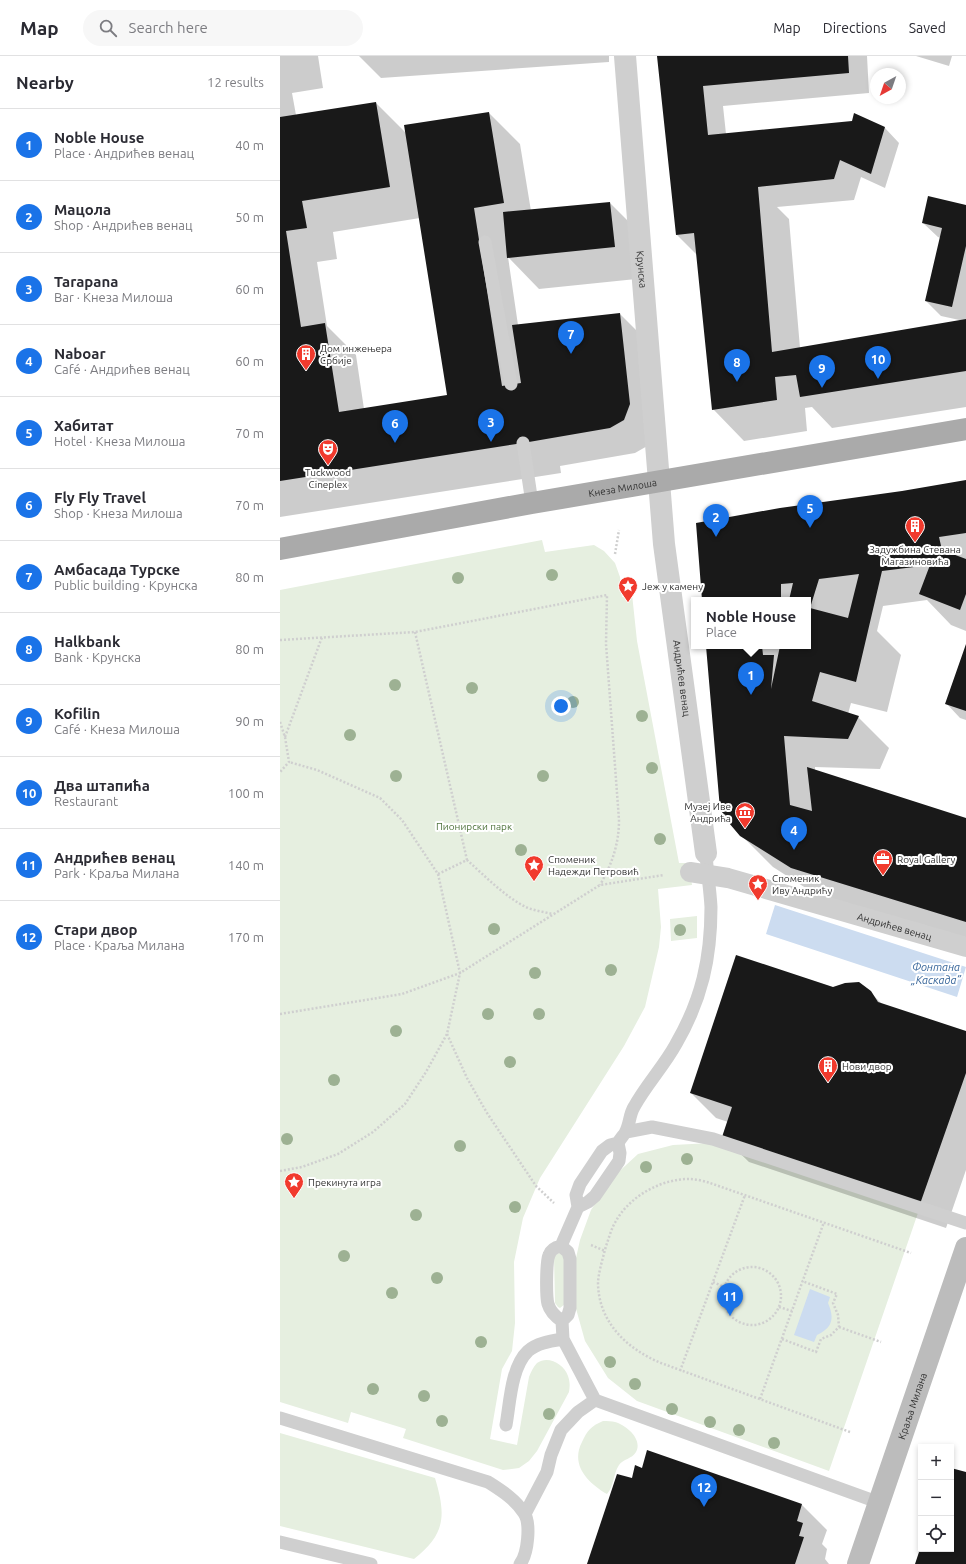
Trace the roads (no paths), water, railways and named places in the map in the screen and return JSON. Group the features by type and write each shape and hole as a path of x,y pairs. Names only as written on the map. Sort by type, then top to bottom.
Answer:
{"main road":[{"name":"Кнеза Милоша","path":"280,549 532,503 966,429"},
{"name":"Краља Милана","path":"858,1564 966,1248"}],"street":[{"name":"Крунска","path":"625,56 660,482"},
{"name":"Андрићев венац","path":"660,482 664,544 706,853"},
{"name":"Андрићев венац","path":"699,873 735,880 966,947"}],"lane":[{"path":"485,242 511,384"},
{"path":"523,443 532,503"},
{"name":"Андрићев венац","path":"618,1143 626,1132 634,1107 662,1068 677,1043 692,1012 702,985 707,966 711,906 699,873 706,853"},
{"path":"626,1132 652,1127 713,1139 966,1223"},
{"path":"561,1246 578,1207 576,1195 582,1180 602,1151 610,1145 618,1143 620,1153 619,1161 595,1196 588,1202 578,1207"},
{"path":"561,1246 554,1248 549,1255 547,1281 548,1305 555,1316 562,1321"},
{"path":"561,1246 568,1252 570,1259 570,1308 568,1315 562,1321 563,1339 595,1400 880,1502"},
{"path":"506,1424 516,1371 521,1361 528,1351 543,1343 563,1339"},
{"path":"525,1514 547,1472 551,1455 561,1430 578,1412 595,1400"},
{"path":"280,1418 488,1482 508,1494 525,1514 528,1540 523,1560 520,1564"},
{"path":"280,1542 371,1564"}],"water":[{"name":"Фонтана „Каскада”","path":"775,905 966,967 957,997 766,934"},
{"path":"810,1289 830,1297 828,1303 832,1318 829,1326 817,1335 814,1342 794,1335"}],"place":[{"name":"Амбасада Турске","path":"571,354"},
{"name":"Дом инжењера Србије","path":"306,371"},
{"name":"Два штапића","path":"878,379"},
{"name":"Halkbank","path":"737,382"},
{"name":"Kofilin","path":"822,388"},
{"name":"Tarapana","path":"491,442"},
{"name":"Fly Fly Travel","path":"395,443"},
{"name":"Tuckwood Cineplex","path":"328,466"},
{"name":"Хабитат","path":"810,528"},
{"name":"Мацола","path":"716,537"},
{"name":"Задужбина Стевана Магазиновића","path":"915,543"},
{"name":"Јеж у камену","path":"628,603"},
{"name":"Noble House","path":"751,695"},
{"name":"Музеј Иве Андрића","path":"745,829"},
{"name":"Naboar","path":"794,850"},
{"name":"Royal Gallery","path":"883,876"},
{"name":"Споменик Надежди Петровић","path":"534,882"},
{"name":"Споменик Иву Андрићу","path":"758,901"},
{"name":"Нови двор","path":"828,1083"},
{"name":"Прекинута игра","path":"294,1199"},
{"name":"Андрићев венац","path":"730,1316"},
{"name":"Стари двор","path":"704,1507"}],"park label":[{"name":"Пионирски парк","path":"474,826"}]}
